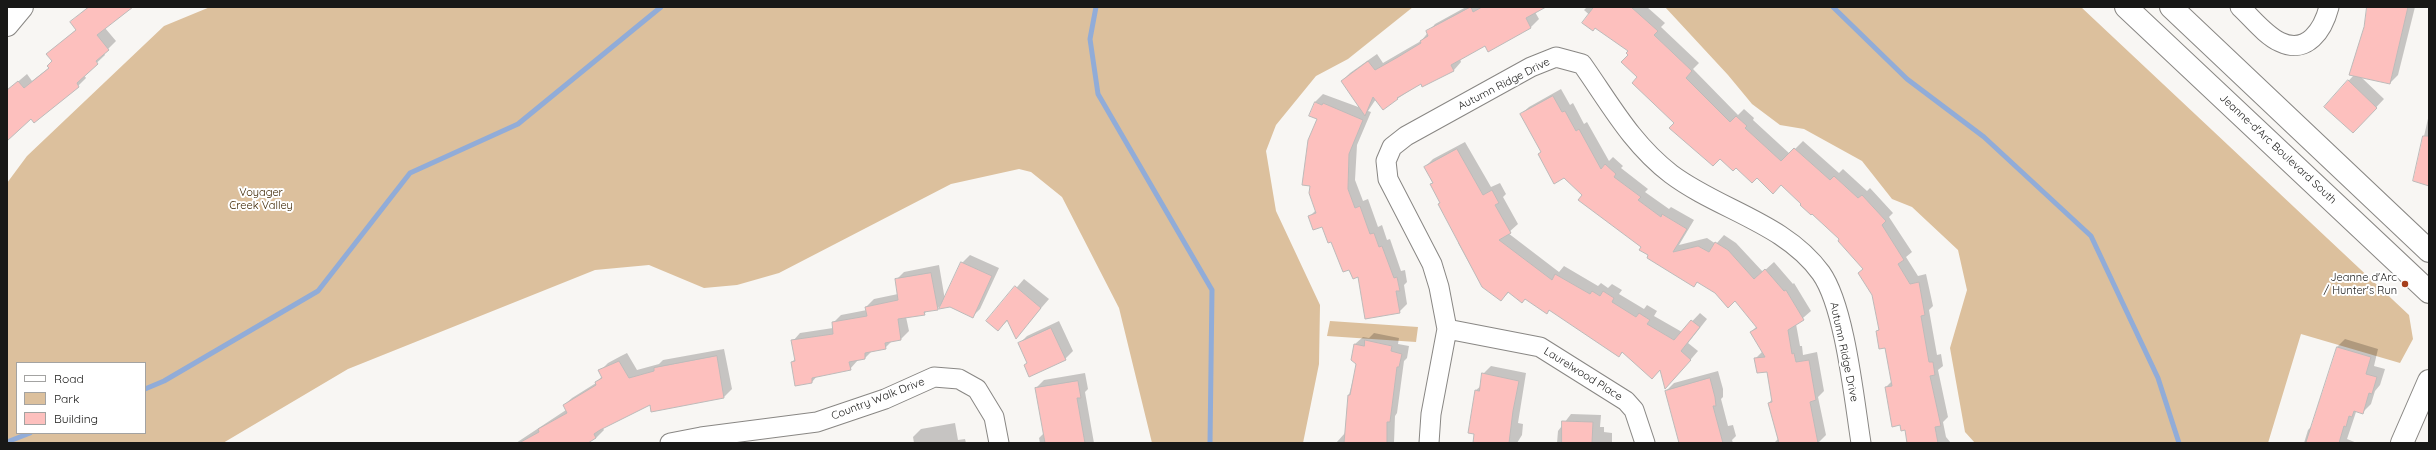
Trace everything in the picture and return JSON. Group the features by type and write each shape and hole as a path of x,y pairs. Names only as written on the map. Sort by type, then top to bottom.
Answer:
{"main road":[{"path":"7,25 22,7"},
{"name":"Jeanne-d'Arc Boulevard South","path":"2126,7 2429,292"},
{"path":"2172,7 2429,251"},
{"path":"2402,443 2429,381"}],"street":[{"path":"2240,7 2271,36 2279,42 2290,45 2305,44 2319,33 2329,7"},
{"name":"Autumn Ridge Drive","path":"1430,443 1431,414 1447,329 1439,288 1432,264 1388,179 1386,160 1392,147 1406,136 1530,67 1556,57 1569,59 1582,64 1615,116 1649,155 1699,193 1776,232 1792,244 1821,274 1835,301 1861,443"},
{"name":"Laurelwood Place","path":"1447,329 1540,347 1626,401 1634,410 1639,421 1645,443"},
{"name":"Country Walk Drive","path":"670,443 762,436 817,422 885,399 934,377 959,379 978,389 994,417 1000,443"}],"green space":[{"name":"Voyager Creek Valley","path":"210,7 1413,7 1348,59 1316,76 1276,125 1266,151 1276,211 1320,305 1319,364 1303,443 1152,443 1119,308 1062,197 1031,172 1019,169 951,184 779,273 737,285 704,288 649,265 595,270 348,369 223,443 7,443 7,183 27,156 164,26"},
{"path":"1665,7 2081,7 2409,315 2413,339 2400,363 2301,334 2268,443 1975,443 1965,432 1950,348 1967,290 1958,250 1912,207 1892,199 1862,161 1804,129 1780,125 1752,104 1728,75"},
{"path":"1330,321 1418,327 1416,342 1327,336"}],"building":[{"path":"89,7 133,7 97,35 109,50 96,61 98,64 77,83 79,87 34,123 31,119 7,141 7,90 18,81 24,88 49,68 47,66 52,61 46,54 76,30 70,22"},
{"path":"1471,7 1473,12 1482,7 1546,7 1526,18 1531,28 1488,52 1485,46 1451,65 1454,71 1422,87 1421,84 1397,98 1398,99 1383,110 1373,97 1365,116 1341,81 1368,61 1375,70 1398,57 1421,43 1420,41 1428,36 1426,31"},
{"path":"1594,7 1631,7 1658,31 1654,35 1692,71 1686,78 1730,122 1736,116 1747,126 1745,128 1781,161 1794,148 1830,180 1834,176 1858,198 1862,195 1886,221 1882,225 1904,260 1898,264 1910,284 1919,282 1925,315 1921,316 1929,362 1933,362 1935,375 1930,376 1941,426 1935,427 1938,443 1907,443 1905,430 1901,431 1900,425 1892,427 1885,387 1892,386 1885,348 1879,349 1876,331 1879,330 1872,295 1858,273 1863,269 1838,241 1839,239 1800,205 1801,204 1781,185 1773,194 1757,178 1752,183 1736,168 1733,171 1720,159 1713,166 1669,128 1674,123 1632,83 1637,77 1621,62 1628,55 1626,53 1628,51 1595,28 1593,31 1582,23"},
{"path":"2367,7 2408,7 2390,84 2349,75 2364,27"},
{"path":"2348,80 2377,108 2353,133 2324,107"},
{"path":"1553,96 1562,112 1565,111 1576,131 1579,129 1601,169 1605,164 1616,174 1614,177 1641,197 1638,200 1661,217 1662,214 1687,229 1673,252 1698,246 1709,252 1715,242 1728,250 1754,279 1765,269 1784,291 1786,290 1804,320 1788,330 1792,354 1794,353 1796,362 1809,360 1816,400 1810,402 1818,443 1779,443 1768,403 1772,402 1767,372 1757,373 1754,358 1765,357 1750,332 1757,328 1735,301 1728,308 1715,293 1697,282 1694,287 1647,258 1648,255 1639,250 1641,247 1578,200 1582,195 1564,178 1554,184 1538,154 1541,152 1520,114"},
{"path":"1315,102 1322,105 1323,103 1363,120 1349,154 1348,189 1355,208 1360,206 1370,234 1374,233 1379,247 1382,246 1394,278 1397,277 1400,291 1396,291 1400,313 1365,319 1358,277 1353,279 1349,270 1343,272 1331,242 1328,243 1322,227 1313,230 1308,216 1316,213 1309,193 1310,186 1302,185 1308,140 1317,119 1309,116"},
{"path":"2423,136 2429,136 2429,186 2413,181"},
{"path":"1457,149 1483,195 1492,190 1499,203 1495,205 1511,233 1499,240 1552,280 1555,274 1590,294 1592,291 1600,296 1603,291 1614,298 1612,302 1636,317 1639,313 1650,320 1647,324 1674,340 1691,320 1700,327 1681,351 1691,360 1665,389 1660,370 1652,379 1622,352 1619,357 1549,310 1547,314 1525,299 1522,303 1508,292 1501,301 1482,287 1438,204 1440,203 1430,184 1433,183 1424,167"},
{"path":"961,262 992,276 973,318 950,307 939,309"},
{"path":"931,273 938,310 924,312 925,315 898,319 901,340 885,343 886,349 865,353 865,359 849,362 851,370 812,378 812,383 795,386 791,362 795,361 791,340 833,334 832,322 867,316 865,307 898,300 895,279"},
{"path":"1015,286 1041,308 1016,339 1007,320 998,331 986,321"},
{"path":"1051,328 1066,360 1029,377 1024,365 1027,363 1018,343"},
{"path":"1365,340 1392,346 1391,351 1402,354 1399,367 1397,367 1390,422 1387,422 1387,443 1344,443 1348,395 1350,395 1356,364 1351,360 1354,344 1364,346"},
{"path":"2337,347 2371,357 2366,374 2377,377 2372,394 2369,393 2363,414 2354,411 2352,417 2349,416 2346,427 2344,426 2339,443 2306,443"},
{"path":"717,356 724,398 651,412 650,405 600,430 594,434 596,438 588,443 519,443 539,432 538,429 567,413 563,405 596,385 595,382 602,378 598,370 619,361 629,378 654,371 654,368"},
{"path":"1482,373 1519,381 1509,443 1473,443 1474,434 1468,433 1475,390 1479,391"},
{"path":"1710,378 1716,406 1713,406 1723,443 1679,443 1665,391"},
{"path":"1078,381 1081,398 1077,398 1085,443 1045,443 1035,388"},
{"path":"1562,421 1593,422 1592,443 1562,443"}],"waterway":[{"path":"146,389 164,381 318,291 410,173 518,124 661,7"},
{"path":"1096,7 1090,39 1098,94 1212,290 1210,443"},
{"path":"1833,7 1907,79 1984,137 2091,236 2158,378 2179,443"},
{"path":"7,442 27,434"}],"place":[{"name":"Jeanne d'Arc / Hunter's Run","path":"2405,284"}]}
